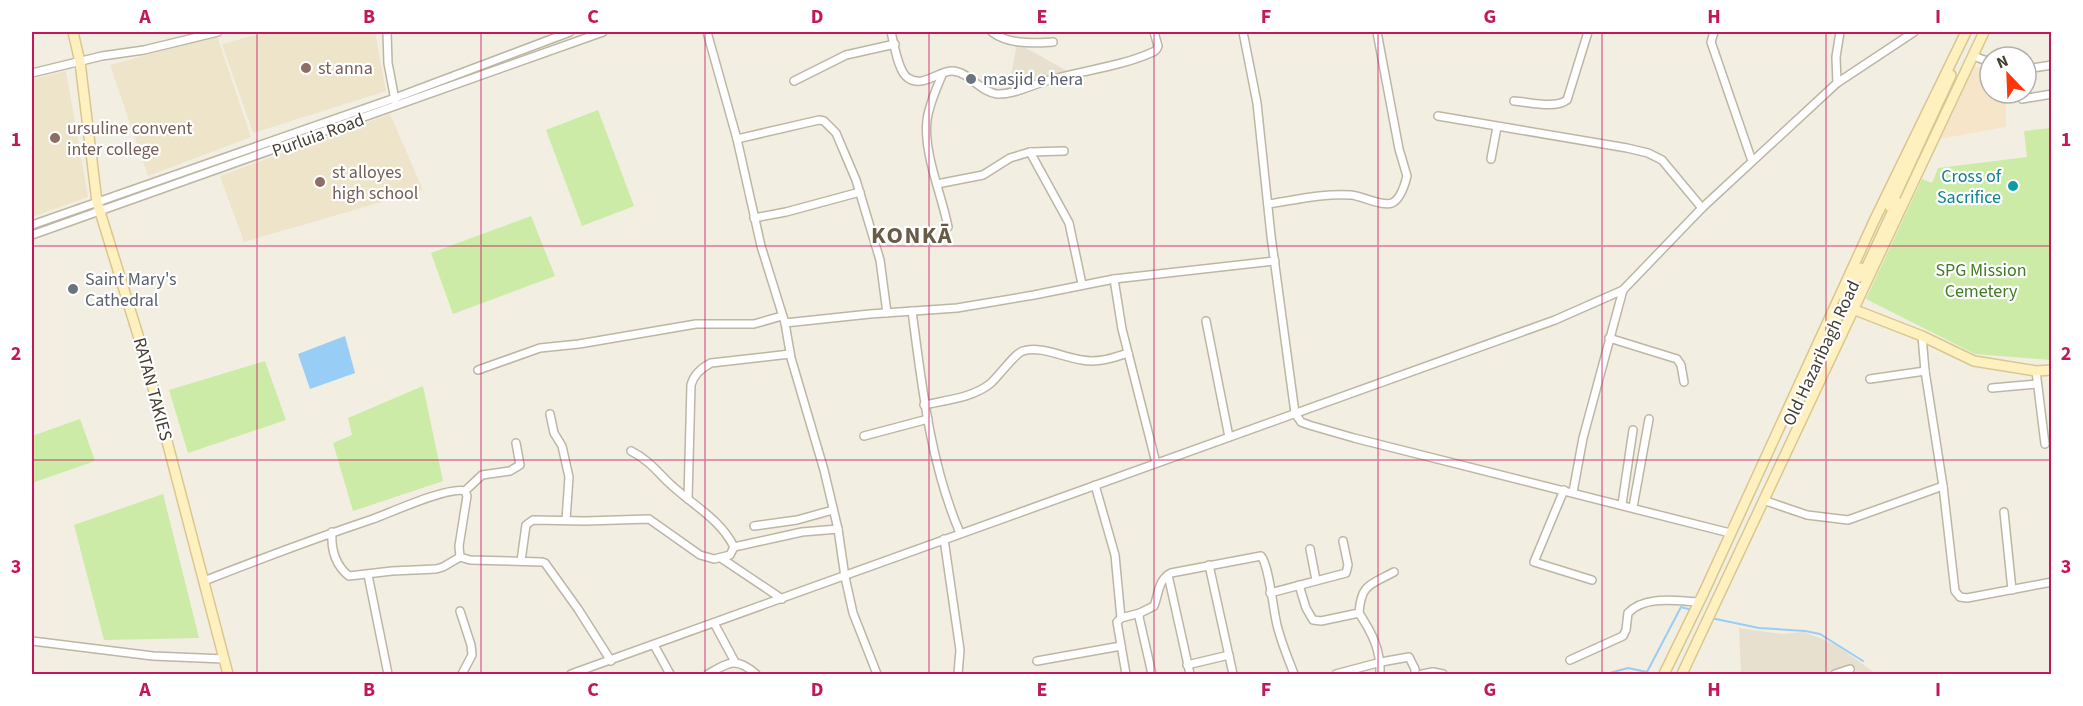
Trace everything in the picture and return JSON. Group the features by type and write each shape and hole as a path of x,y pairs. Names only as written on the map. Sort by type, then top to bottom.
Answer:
{"street":[{"name":"RATAN TAKIES","path":"73,32 80,62 99,207 146,361 228,675"},
{"path":"32,73 144,50 188,35 218,32"},
{"path":"388,32 388,63 397,106"},
{"name":"Purluia Road","path":"32,236 99,207 570,32"},
{"name":"Purluia Road","path":"32,225 99,207 397,106 603,32"},
{"path":"707,32 737,139 754,218 784,320 790,354 833,510 845,576 861,635 877,675"},
{"path":"891,32 903,72 910,80 920,81 953,71 961,73 975,84 996,94 1014,92 1051,79 1121,63 1155,51 1158,46 1154,32"},
{"path":"992,32 1010,40 1033,43 1053,42"},
{"path":"1243,32 1257,103 1295,413 1301,422 1332,432 1730,533"},
{"path":"1268,204 1335,195 1363,196 1385,204 1397,199 1407,176 1399,149 1377,32"},
{"path":"1514,101 1564,103 1567,100 1588,32"},
{"path":"1714,32 1711,42 1752,161"},
{"path":"1838,83 1836,57 1840,32"},
{"path":"571,675 1554,320 1623,290 1702,208 1838,83 1914,32"},
{"path":"1664,675 1763,500 1966,32"},
{"path":"1701,613 1730,533 1984,32"},
{"name":"Old Hazaribagh Road","path":"1670,675 1701,613 1734,534 1975,34"},
{"path":"794,81 846,55 895,44"},
{"path":"1973,56 1978,58"},
{"path":"942,75 928,112 926,127 948,227"},
{"path":"1438,116 1648,153 1662,160 1702,208"},
{"path":"737,139 813,121 824,121 836,133 860,192 880,260 887,313"},
{"path":"1491,159 1497,127"},
{"path":"938,184 983,175 1010,158 1030,152 1064,151"},
{"path":"1030,152 1069,223 1082,284"},
{"path":"754,218 860,192"},
{"path":"478,370 540,348 579,344 696,324 742,325 982,305 1114,279 1275,261"},
{"path":"1114,279 1128,353 1156,463"},
{"path":"1573,492 1582,438 1623,290"},
{"path":"1845,307 1922,336 1974,361 2036,371 2052,370"},
{"path":"912,311 924,405 945,492 960,533"},
{"path":"1206,321 1229,437"},
{"path":"1922,336 1925,371 1943,486 1954,591 1960,597 1967,598 2052,582"},
{"path":"1610,338 1677,359 1681,364 1684,382"},
{"path":"924,405 982,389 1023,350 1050,352 1085,361 1101,361 1128,353"},
{"path":"688,499 691,385 696,374 702,367 711,363 790,354"},
{"path":"1870,379 1925,371"},
{"path":"2036,371 2045,444"},
{"path":"1992,388 2037,384"},
{"path":"550,414 554,433 562,446 569,477 566,520"},
{"path":"864,436 928,419"},
{"path":"1633,507 1649,419"},
{"path":"1622,504 1633,430"},
{"path":"204,581 332,532 433,497 454,490 465,491 482,475 510,471 520,465 516,443"},
{"path":"631,451 652,464 667,481 719,525 734,547"},
{"path":"1095,485 1115,555 1121,618"},
{"path":"1763,500 1807,515 1848,520 1943,486"},
{"path":"1564,490 1534,562 1592,580"},
{"path":"460,557 459,546 467,501 465,491"},
{"path":"754,526 806,518 833,510"},
{"path":"2004,512 2012,590"},
{"path":"521,561 524,533 529,521 533,520 649,519 706,557 722,558 730,555 734,547"},
{"path":"734,547 802,532 837,529"},
{"path":"332,532 333,554 349,576 436,569 460,557 470,560 545,563 611,660"},
{"path":"944,539 960,650 958,675"},
{"path":"1270,593 1346,573 1343,541"},
{"path":"1310,549 1316,580"},
{"path":"1126,675 1117,622 1121,618 1140,614 1154,606 1161,581 1168,575 1261,556 1267,567 1270,593 1280,635 1294,675"},
{"path":"722,558 782,599"},
{"path":"1209,566 1233,675"},
{"path":"1380,675 1381,662 1375,639 1359,613 1360,595 1366,587 1394,572"},
{"path":"368,575 388,675"},
{"path":"1168,575 1190,675"},
{"path":"1299,585 1306,608 1314,620 1321,621 1359,613"},
{"path":"1570,660 1623,636 1628,613 1640,605 1657,600 1701,613"},
{"path":"460,611 472,655 462,675"},
{"name":"Old Hazaribagh Road","path":"1683,674 1701,613"},
{"path":"1140,614 1152,675"},
{"path":"714,623 735,662 747,667 756,675"},
{"path":"32,641 162,657 224,659"},
{"path":"654,645 670,675"},
{"path":"1037,662 1121,646"},
{"path":"1187,665 1228,655"},
{"path":"1336,675 1381,662 1409,657 1415,669 1415,675"},
{"path":"708,675 735,662"},
{"path":"1835,675 1850,669"},
{"path":"1422,675 1432,672 1443,675"}],"shaded area":[{"name":"st anna","path":"267,32 375,32 386,91 253,133 222,44"},
{"path":"217,36 251,137 148,176 110,65"},
{"path":"1017,43 1071,73 1008,92"},
{"path":"1973,66 1978,67 1978,105 2006,105 2006,127 1939,139"},
{"name":"ursuline convent inter college","path":"66,71 88,197 32,217 32,79"},
{"name":"st alloyes high school","path":"390,114 423,190 244,242 220,176"},
{"path":"1739,628 1782,634 1803,632 1838,646 1876,674 1741,674"}],"green space":[{"path":"598,110 634,206 582,226 546,130"},
{"name":"SPG Mission Cemetery","path":"2051,128 2051,360 1975,354 1866,299 1922,179 1932,183 1938,168 2027,157 2024,131"},
{"path":"531,216 555,276 453,314 431,253"},
{"path":"265,361 286,420 188,453 169,390"},
{"path":"423,386 443,481 353,511 333,443 352,435 348,418"},
{"path":"80,419 95,461 32,483 32,436"},
{"path":"163,494 199,638 104,640 74,525"}],"water":[{"path":"345,336 355,373 310,389 298,354"}],"waterway":[{"path":"1606,674 1628,668 1647,672 1681,607 1692,610"},
{"path":"1711,618 1759,628 1820,634 1863,661"}],"place":[{"name":"st anna","path":"306,68"},
{"name":"masjid e hera","path":"971,79"},
{"name":"ursuline convent inter college","path":"55,138"},
{"name":"st alloyes high school","path":"320,182"},
{"name":"Cross of Sacrifice","path":"2013,186"},
{"name":"Saint Mary's Cathedral","path":"73,289"}],"district":[{"name":"KONKĀ","path":"912,235"}]}
